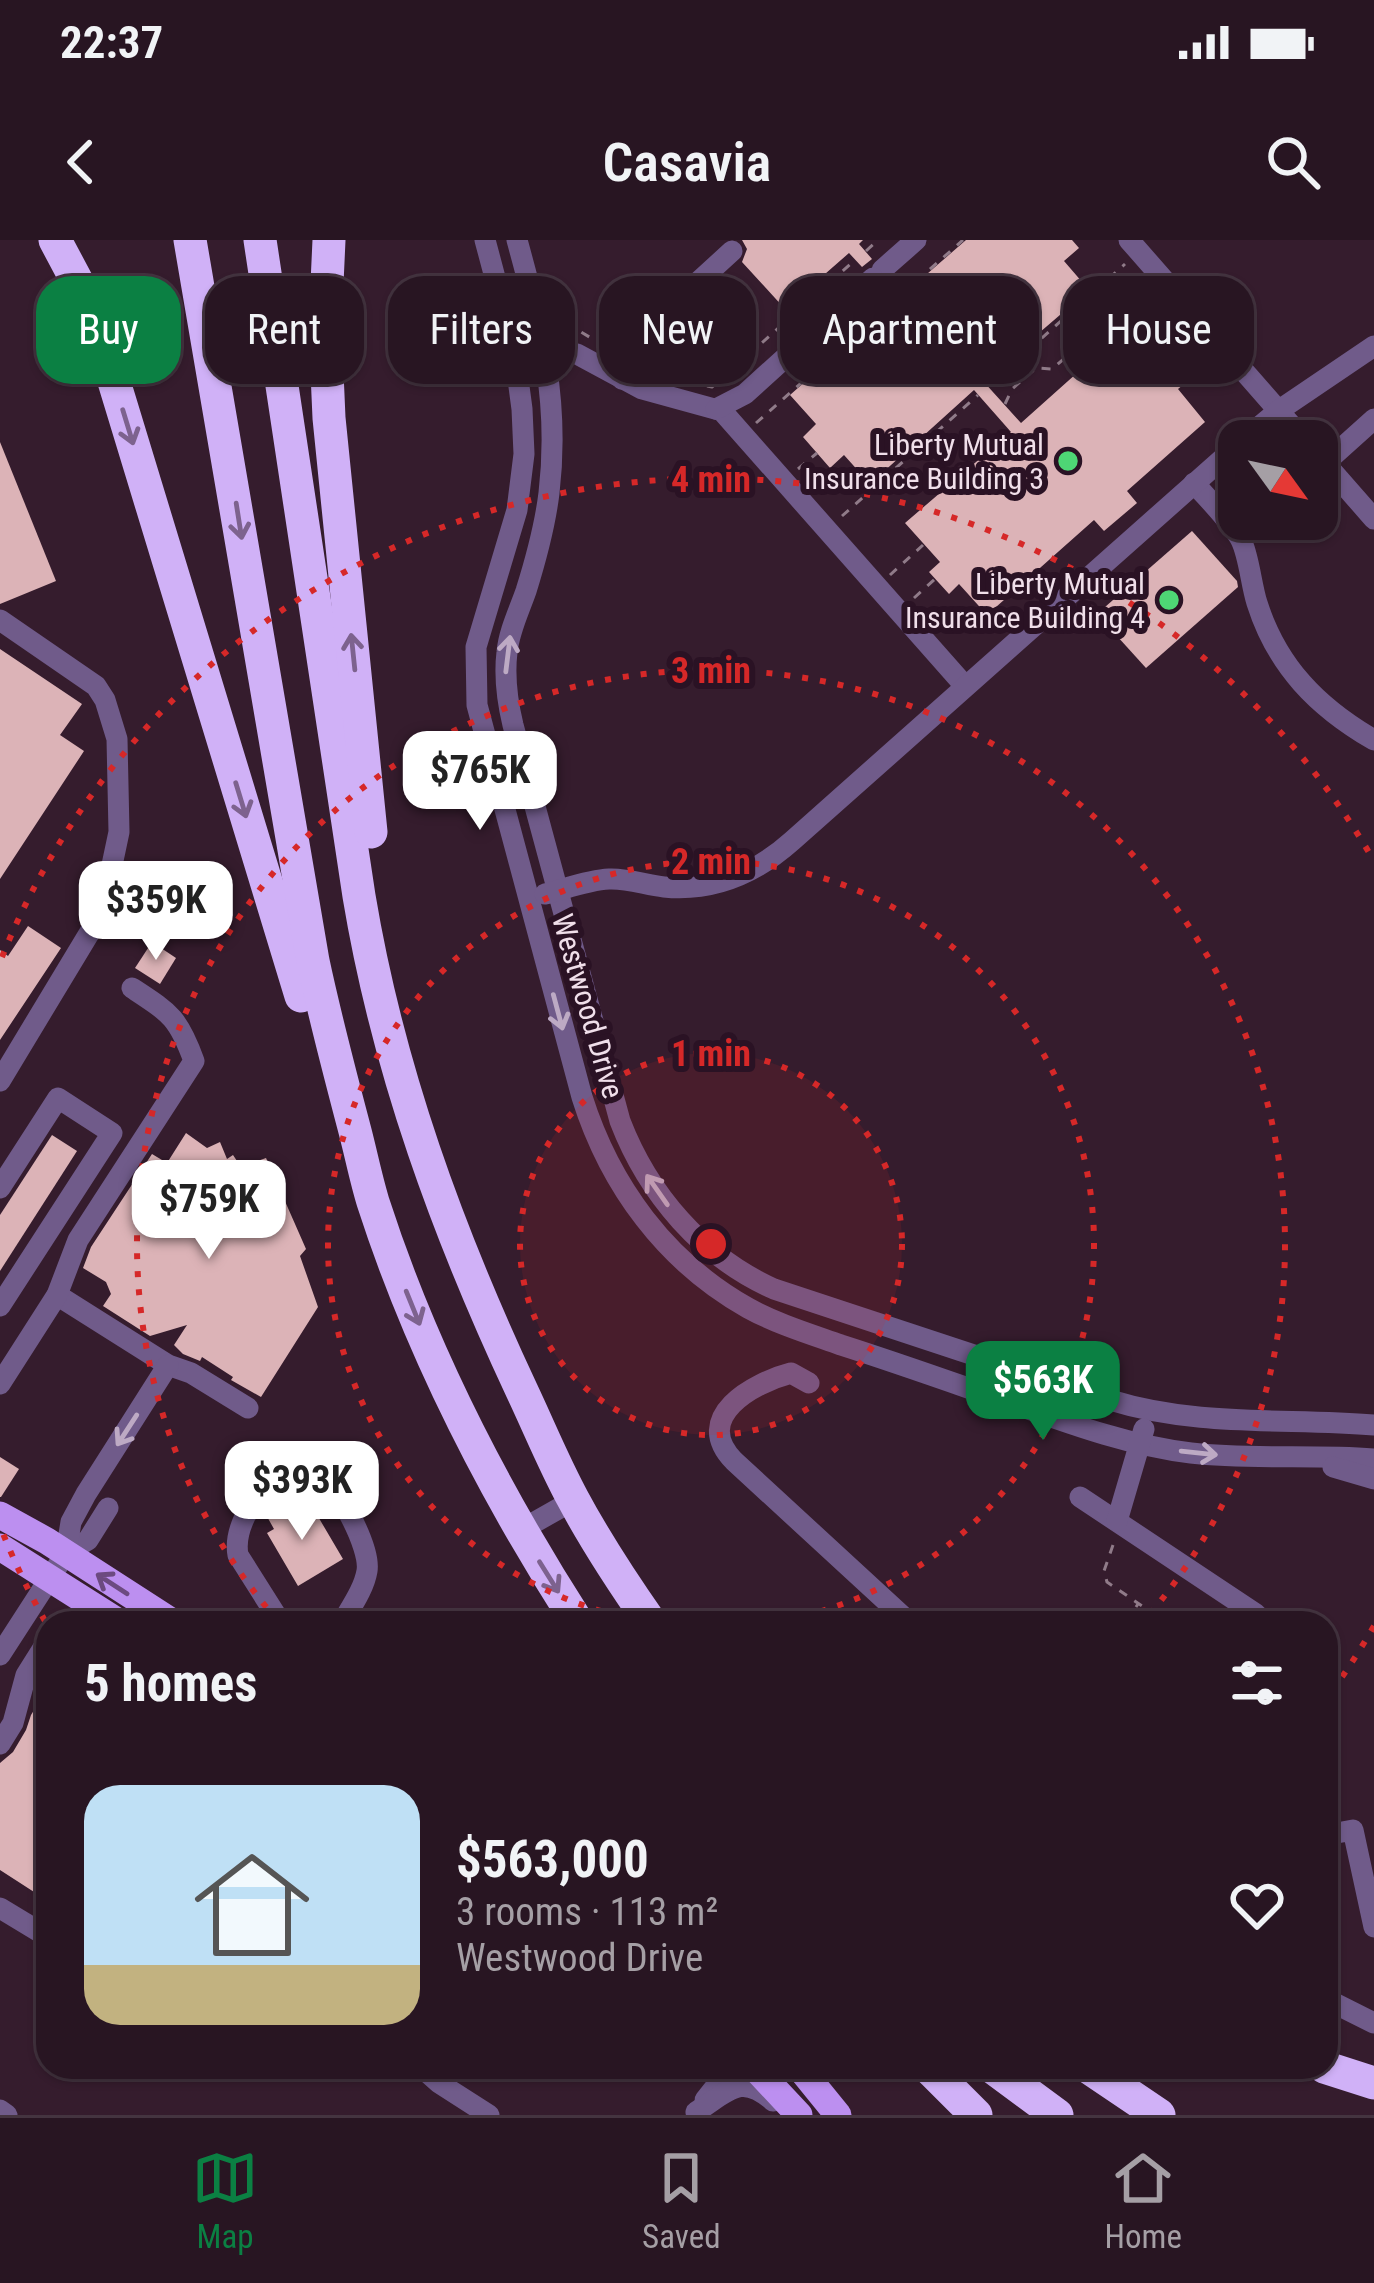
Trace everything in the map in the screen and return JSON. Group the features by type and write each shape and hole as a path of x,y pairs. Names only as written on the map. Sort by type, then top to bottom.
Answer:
{"highway":[{"path":"51,240 74,275 98,329 342,1134 372,1199"},
{"path":"190,240 313,961 372,1199 435,1361 521,1530 571,1611"},
{"path":"260,240 362,910 391,1043 461,1255 574,1500 643,1611"},
{"path":"272,240 286,397"},
{"path":"329,240 329,418 376,893 386,972 421,1142"},
{"path":"535,1419 666,1611"},
{"path":"1338,2071 1374,2083"},
{"path":"940,2079 976,2115"},
{"path":"1008,2079 1057,2115"},
{"path":"1106,2079 1159,2115"}],"main road":[{"path":"0,1515 155,1611"},
{"path":"0,1547 101,1611"},
{"path":"765,2079 798,2115"},
{"path":"809,2079 838,2115"}],"street":[{"name":"Westwood Drive","path":"485,240 494,276"},
{"name":"Westwood Drive","path":"517,240 526,276"},
{"path":"634,384 662,396 745,394 916,240"},
{"path":"1129,250 1287,420"},
{"path":"705,276 732,251"},
{"path":"1266,420 1374,346"},
{"name":"Westwood Drive","path":"518,384 524,434 522,489 478,633 475,684 480,726 588,1119 622,1189 656,1233 704,1278 749,1309 1068,1422 1140,1443 1204,1454 1374,1459"},
{"name":"Westwood Drive","path":"551,384 549,494 533,566 509,639 506,689 620,1121 633,1153 683,1224 763,1284 1149,1412 1207,1420 1374,1425"},
{"path":"714,398 965,686"},
{"path":"1338,446 1374,419"},
{"path":"527,899 612,879 691,887 748,874 793,842 1218,461"},
{"path":"1338,478 1374,519"},
{"path":"1194,482 1241,540 1263,619 1301,685 1374,740"},
{"path":"0,620 96,686 105,700 117,739 119,832 99,916 0,1082"},
{"path":"0,1384 56,1295 79,1240 194,1061 174,1018 132,988"},
{"path":"0,1188 58,1097 112,1133 0,1306"},
{"path":"56,1295 248,1408"},
{"path":"817,1305 806,1333 800,1378 756,1386 734,1401 722,1422 723,1448 897,1611"},
{"path":"66,1553 68,1530 86,1494 168,1365"},
{"path":"1116,1531 1149,1412"},
{"path":"1298,1457 1374,1479"},
{"path":"273,1611 238,1556 238,1533 265,1490 317,1469 337,1491 368,1555 364,1583 349,1611"},
{"path":"1080,1497 1116,1531 1253,1611"},
{"path":"521,1530 574,1500"},
{"path":"0,1655 66,1553 88,1540 108,1508"},
{"path":"0,1744 14,1723 26,1675 36,1659"},
{"path":"1338,1833 1353,1830 1374,1927"},
{"path":"0,1908 36,1930"},
{"path":"1338,2006 1374,2024"},
{"path":"435,2079 488,2115"},
{"path":"695,2113 722,2079"},
{"path":"695,2113 730,2090 749,2085 798,2115"}],"path":[{"path":"866,251 878,240"},
{"path":"921,276 963,240"},
{"path":"988,386 1129,250"},
{"path":"714,398 855,260"},
{"path":"1005,404 1012,389 1036,368 1052,369 1063,360"},
{"path":"753,426 800,384"},
{"path":"837,521 978,395"},
{"path":"792,474 817,453"},
{"path":"891,581 891,573 922,545"},
{"path":"909,603 935,579"},
{"path":"1116,1531 1105,1577 1111,1587 1146,1610"},
{"path":"1133,1611 1138,1604"}],"building":[{"path":"742,240 863,240 859,244 872,259 862,267 849,253 823,276 780,276 780,304 742,262 747,249"},
{"name":"Liberty Mutual Insurance Building 3","path":"966,240 1072,240 1079,248 1064,261 1077,276 1063,276 1063,312 1039,333 1039,276 925,276"},
{"name":"Liberty Mutual Insurance Building 3","path":"802,384 986,384 1021,423 1065,384 1184,384 1178,389 1205,422 1127,491 1137,503 1104,531 1094,520 987,615 959,584 949,594 929,572 940,562 905,523 1011,432 974,390 870,484 844,455 830,468 803,437 816,424 790,395"},
{"path":"0,442 56,581 0,604"},
{"name":"Liberty Mutual Insurance Building 4","path":"1192,531 1238,587 1146,668 1097,614"},
{"path":"0,649 82,704 60,735 84,751 0,879"},
{"path":"28,926 61,948 0,1040 0,950 8,956"},
{"path":"152,942 176,958 160,984 135,968"},
{"path":"186,1133 207,1148 220,1142 227,1159 233,1155 241,1167 266,1158 306,1249 300,1256 318,1307 261,1397 202,1357 200,1361 183,1354 174,1345 187,1325 150,1336 103,1306 111,1294 106,1282 83,1268 91,1247 152,1154 167,1163"},
{"path":"52,1135 77,1151 0,1271 0,1215"},
{"path":"0,1457 19,1469 1,1497 0,1497"},
{"path":"278,1499 291,1521 313,1508 343,1559 298,1586 267,1533 274,1529 265,1513"},
{"path":"36,1707 36,1893 0,1870 0,1763 13,1752"}],"place":[{"name":"Liberty Mutual Insurance Building 3","path":"1068,461"},
{"name":"Liberty Mutual Insurance Building 4","path":"1169,600"}]}
